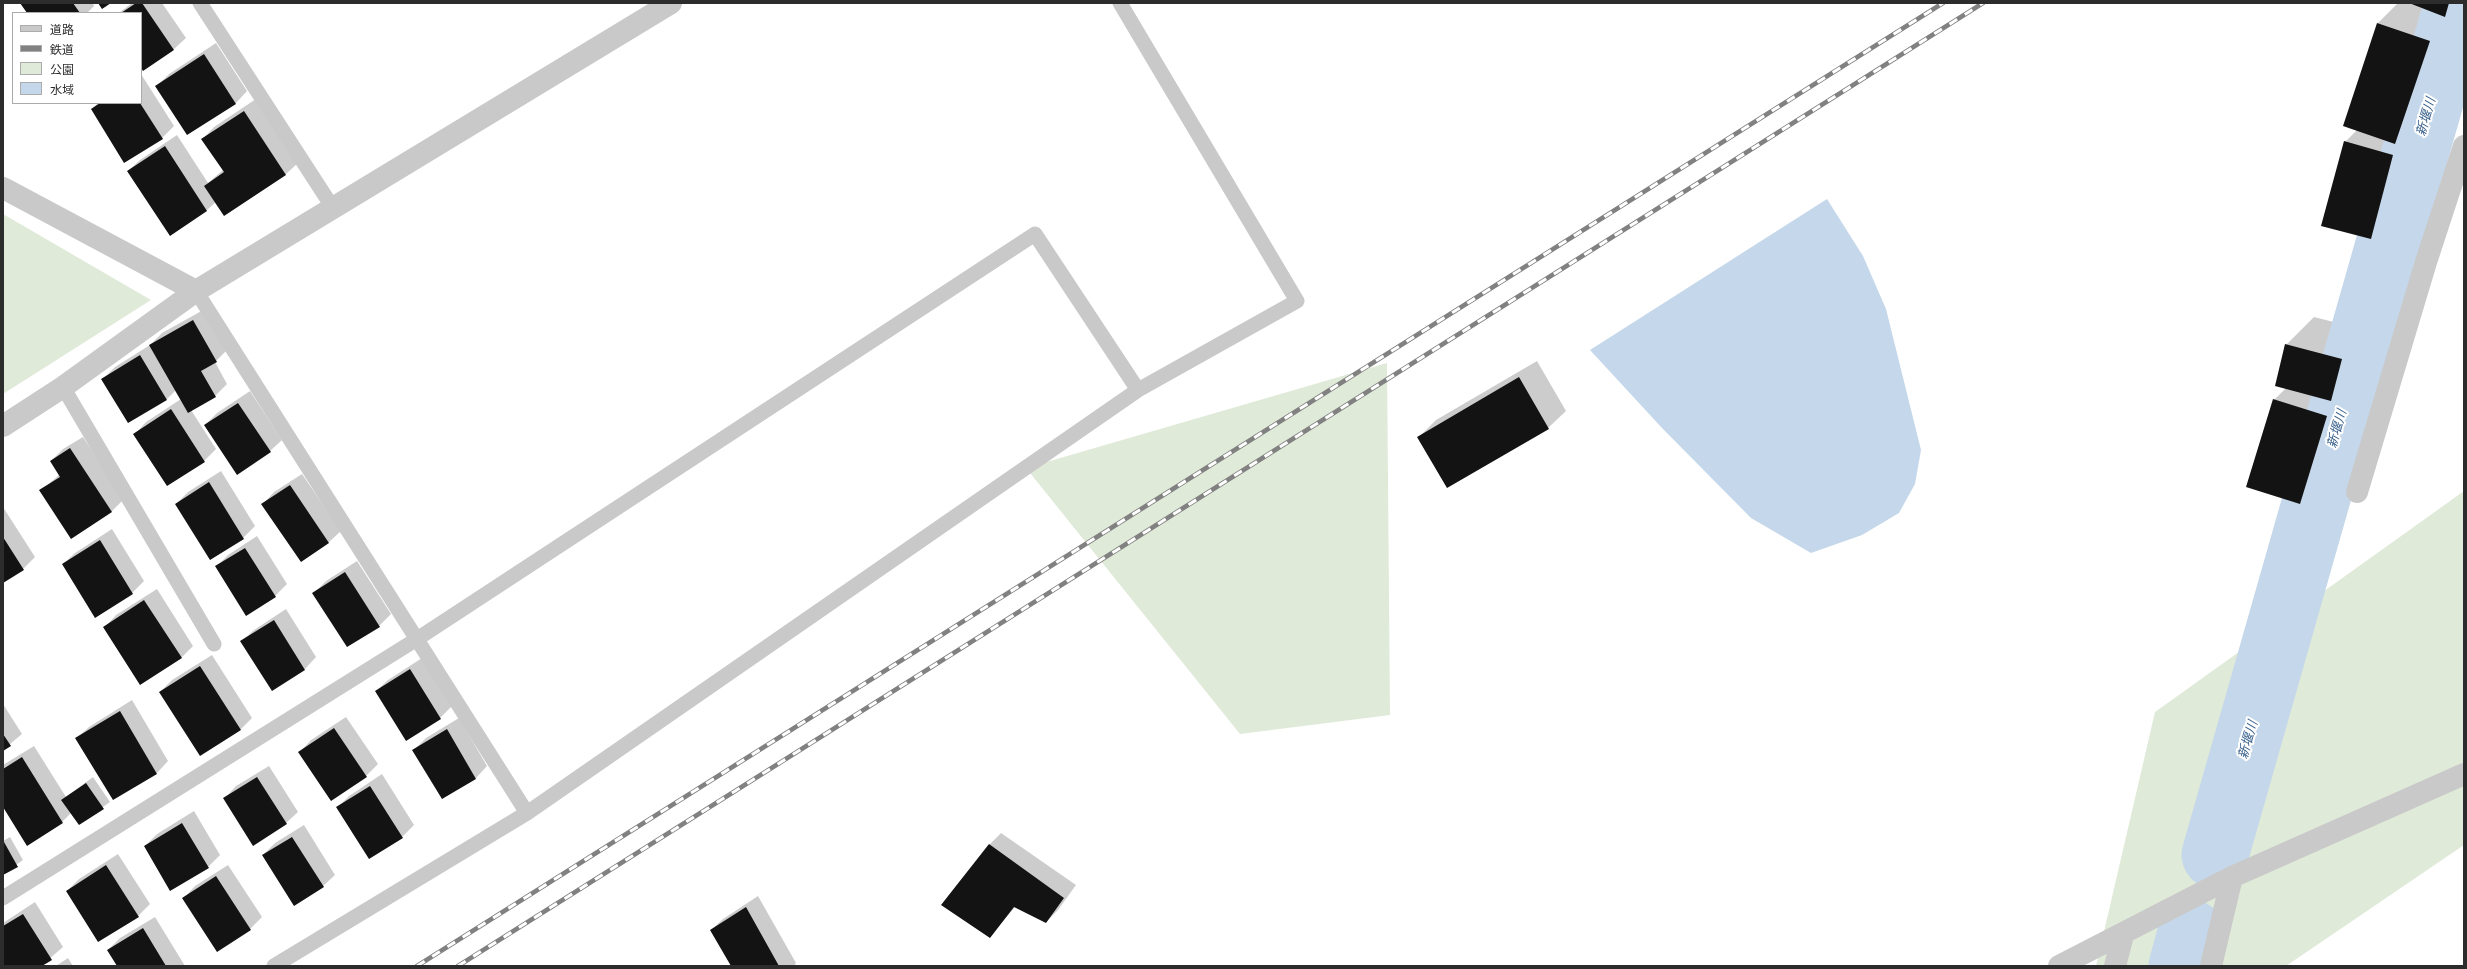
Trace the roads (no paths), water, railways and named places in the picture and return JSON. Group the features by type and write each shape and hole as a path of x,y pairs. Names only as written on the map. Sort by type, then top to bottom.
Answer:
{"street":[{"path":"3,426 63,387 196,291 671,3"},
{"path":"2357,492 2426,262 2464,146"},
{"path":"3,188 196,291"},
{"path":"2059,966 2123,935 2232,877 2464,774"},
{"path":"2211,966 2232,877"},
{"path":"2115,966 2123,935"}],"lane":[{"path":"200,3 333,208"},
{"path":"274,966 527,813 1138,390 1297,302 1120,3"},
{"path":"3,898 417,639 1035,234 1138,390"},
{"path":"196,291 527,813"},
{"path":"63,387 214,644"}],"water":[{"path":"1827,199 1863,256 1886,309 1921,450 1915,484 1899,513 1862,535 1811,553 1751,518 1662,428 1590,350"}],"waterway":[{"name":"新堰川","path":"2215,855 2458,3"},
{"name":"新堰川","path":"2182,966 2191,933"}],"railway":[{"path":"417,966 1943,3"},
{"path":"458,966 1983,3"}]}
